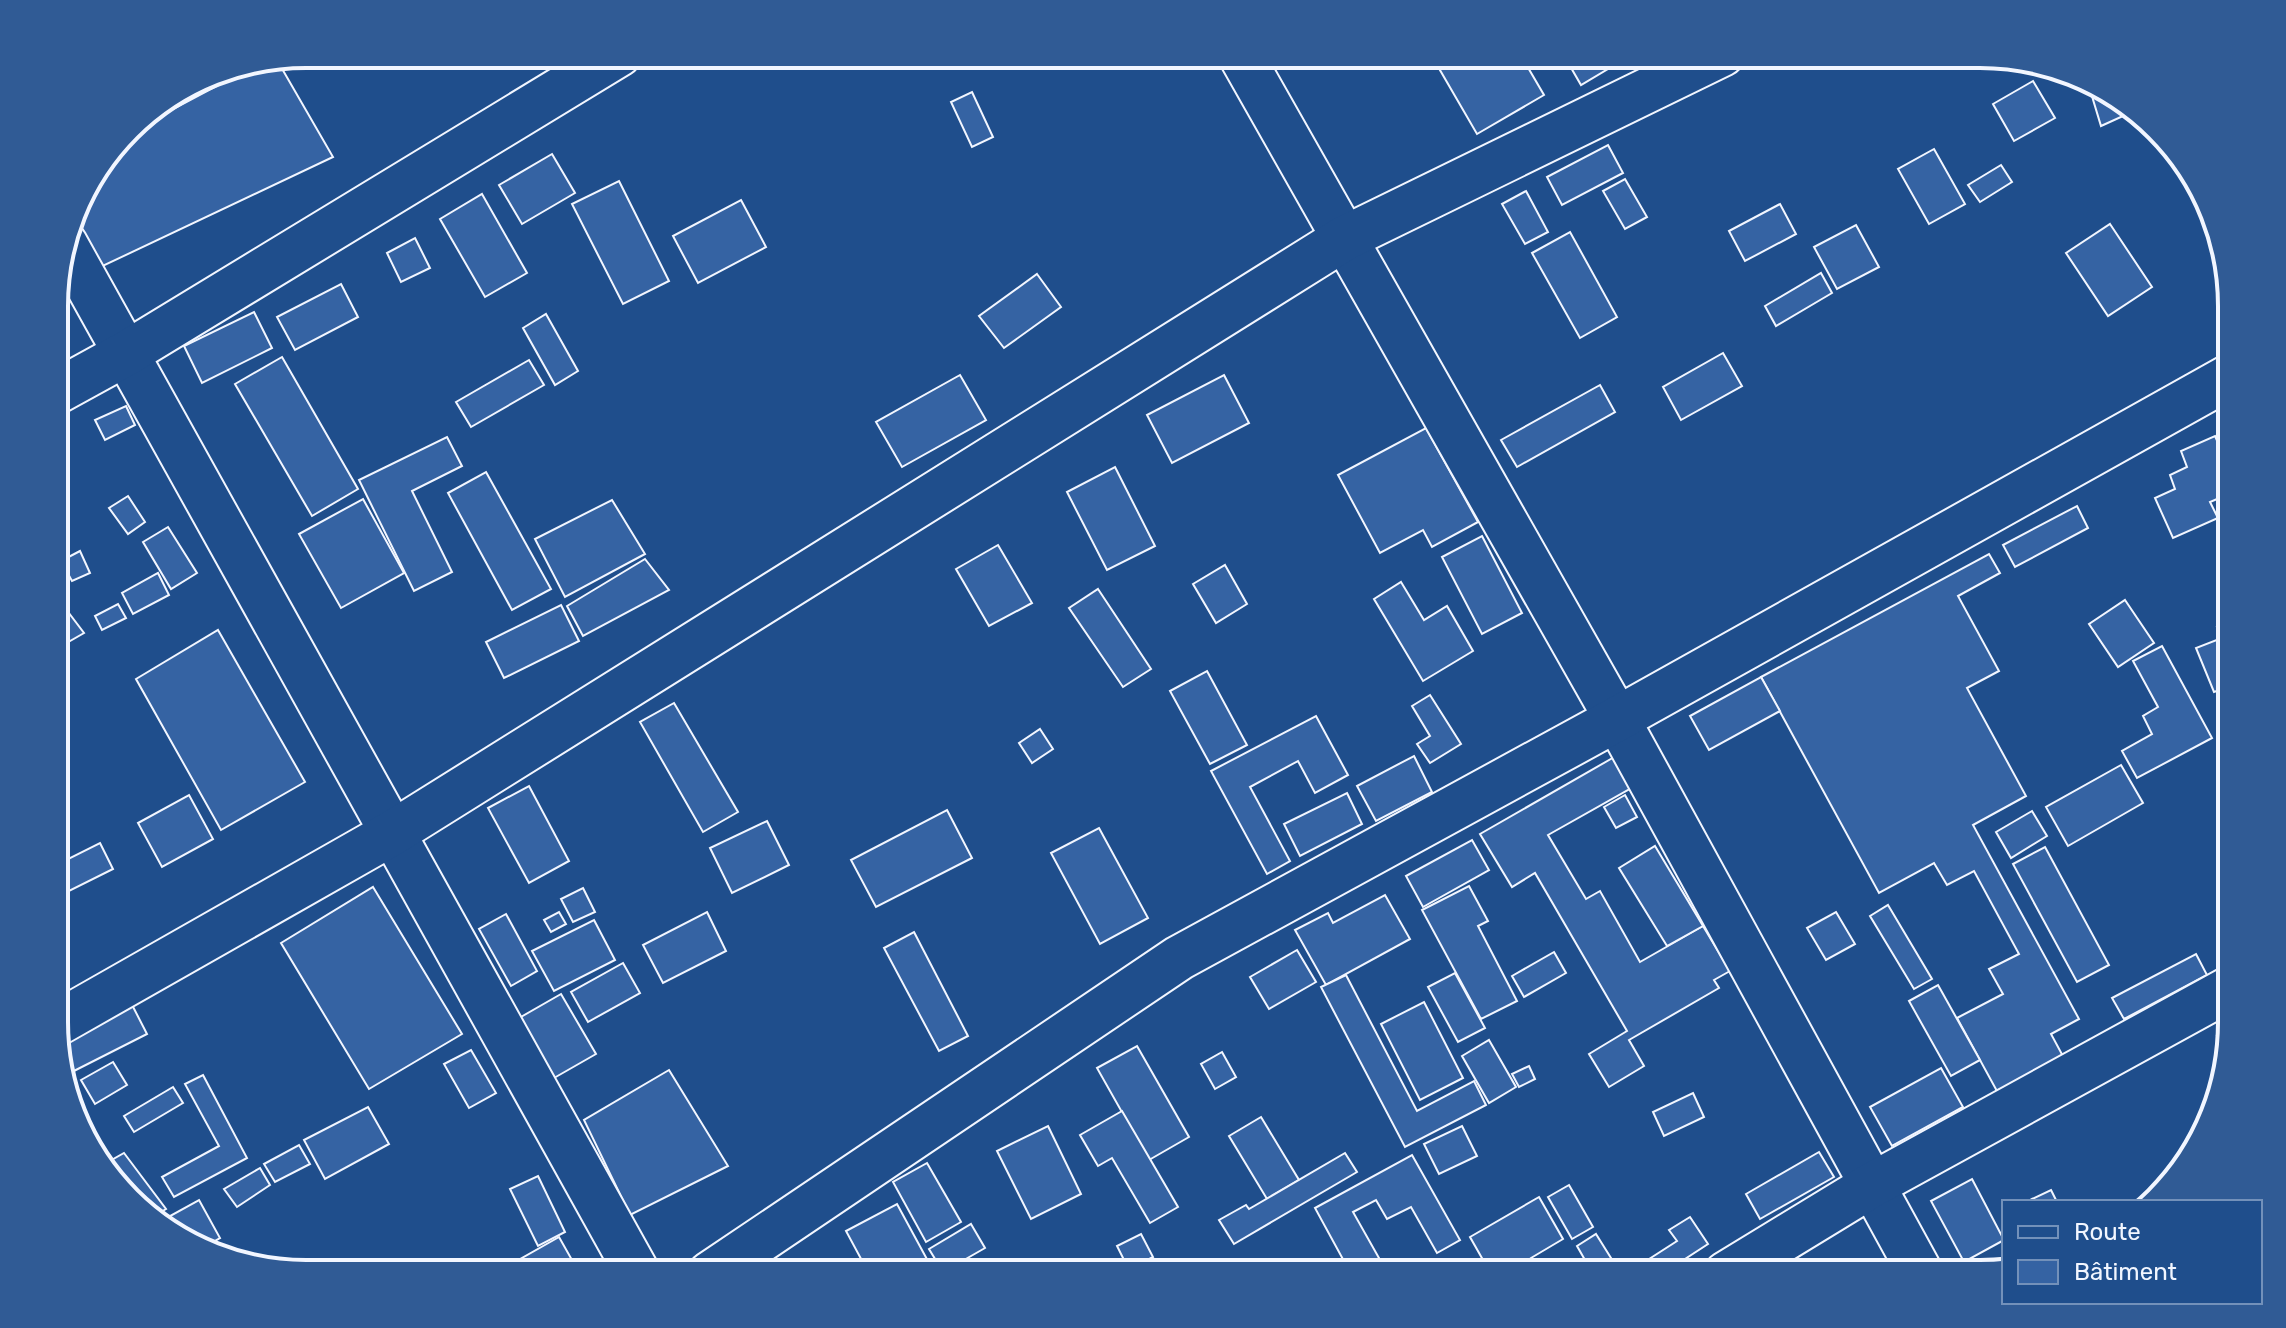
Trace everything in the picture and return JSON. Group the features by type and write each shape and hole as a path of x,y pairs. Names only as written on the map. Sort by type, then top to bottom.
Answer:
{"street":[{"path":"1248,68 1617,719 1913,1259"},
{"path":"68,1017 394,832 1345,238 1693,68"},
{"path":"68,385 127,353 595,69"},
{"path":"73,259 630,1260"},
{"path":"731,1260 1179,958 1617,719 2217,384"},
{"path":"1750,1259 1872,1185 2217,996"}],"building":[{"path":"1439,68 1528,68 1544,95 1477,134"},
{"path":"1571,68 1609,68 1581,85"},
{"path":"283,70 333,157 92,271 78,240 86,215 108,174 127,149 172,110 219,85 245,76"},
{"path":"2033,81 2055,118 2014,141 1993,104"},
{"path":"972,92 993,137 972,147 951,102"},
{"path":"2092,97 2123,116 2101,126"},
{"path":"1608,145 1623,173 1562,205 1547,177"},
{"path":"1934,149 1965,204 1929,224 1898,169"},
{"path":"552,154 575,193 522,224 499,185"},
{"path":"2001,165 2012,182 1980,202 1968,185"},
{"path":"1625,179 1647,217 1625,229 1603,191"},
{"path":"619,181 669,281 623,304 572,204"},
{"path":"1526,191 1548,232 1525,244 1502,204"},
{"path":"482,194 527,273 485,297 440,219"},
{"path":"741,200 766,247 698,283 673,236"},
{"path":"1780,204 1796,234 1745,261 1729,231"},
{"path":"2110,224 2152,287 2108,316 2066,253"},
{"path":"1856,225 1879,267 1837,289 1814,247"},
{"path":"1570,232 1617,317 1580,338 1532,253"},
{"path":"415,238 430,268 401,282 387,253"},
{"path":"1821,273 1832,293 1776,326 1765,306"},
{"path":"1037,274 1061,307 1004,348 979,316"},
{"path":"341,284 358,317 295,350 277,317"},
{"path":"254,312 272,348 202,383 184,346"},
{"path":"546,314 578,371 555,385 523,328"},
{"path":"1723,353 1742,386 1681,420 1663,387"},
{"path":"282,357 358,489 312,516 235,384"},
{"path":"529,360 544,385 471,427 456,402"},
{"path":"960,375 986,420 902,467 876,422"},
{"path":"1224,375 1249,423 1172,463 1147,415"},
{"path":"1600,385 1615,412 1517,467 1501,440"},
{"path":"126,406 135,425 105,440 95,420"},
{"path":"1426,428 1478,522 1432,547 1423,530 1380,553 1338,475"},
{"path":"2215,436 2217,499 2210,502 2217,518 2173,538 2155,498 2175,489 2170,475 2187,467 2181,451"},
{"path":"447,437 462,466 412,491 452,572 414,591 359,480"},
{"path":"1115,467 1155,546 1107,570 1067,492"},
{"path":"486,472 551,589 512,610 448,493"},
{"path":"128,496 145,522 128,534 109,508"},
{"path":"363,499 404,573 341,608 299,534"},
{"path":"612,500 645,554 565,597 535,539"},
{"path":"2077,506 2088,528 2015,567 2003,545"},
{"path":"168,527 197,573 171,589 143,542"},
{"path":"1482,536 1522,613 1482,634 1442,557"},
{"path":"998,545 1032,603 989,626 956,569"},
{"path":"80,551 90,573 72,581 68,574 68,557"},
{"path":"1989,554 2000,573 1958,596 1999,671 1967,688 2026,796 1973,825 2079,1019 2051,1034 2064,1058 1998,1093 1957,1018 2003,994 1989,969 2019,954 1974,871 1947,885 1934,863 1879,893 1761,677"},
{"path":"645,559 669,590 583,636 567,606"},
{"path":"1225,565 1247,604 1216,623 1193,584"},
{"path":"158,573 169,595 133,614 122,593"},
{"path":"1401,582 1424,620 1447,606 1473,651 1423,681 1374,599"},
{"path":"1098,589 1151,669 1123,687 1069,608"},
{"path":"2125,600 2154,643 2118,667 2089,624"},
{"path":"118,604 126,618 102,630 95,616"},
{"path":"561,605 579,641 504,678 486,642"},
{"path":"68,612 84,633 68,642"},
{"path":"218,630 305,782 221,830 136,679"},
{"path":"2217,640 2217,691 2214,692 2196,648"},
{"path":"2162,646 2212,738 2137,778 2122,751 2152,734 2143,716 2158,707 2133,661"},
{"path":"1207,671 1247,745 1210,764 1170,691"},
{"path":"1761,677 1780,711 1709,750 1690,716"},
{"path":"1430,695 1461,744 1430,763 1417,744 1430,736 1412,706"},
{"path":"674,703 738,812 703,832 640,722"},
{"path":"1316,716 1348,775 1315,793 1298,761 1250,787 1290,861 1267,874 1211,771"},
{"path":"1040,729 1053,749 1032,763 1019,743"},
{"path":"1414,756 1432,792 1376,821 1357,786"},
{"path":"1616,756 1633,787 1548,835 1586,899 1600,891 1640,962 1703,926 1730,971 1714,980 1719,988 1629,1040 1644,1066 1609,1087 1589,1054 1627,1031 1535,873 1512,887 1480,834"},
{"path":"2121,765 2143,803 2068,846 2046,807"},
{"path":"529,786 569,861 529,883 488,808"},
{"path":"1347,793 1362,824 1300,856 1284,824"},
{"path":"189,795 213,839 162,867 138,823"},
{"path":"1625,795 1637,817 1616,828 1604,807"},
{"path":"947,810 972,858 876,907 851,860"},
{"path":"2032,811 2047,836 2011,858 1996,832"},
{"path":"767,821 789,865 732,893 710,848"},
{"path":"1099,828 1148,918 1100,944 1051,853"},
{"path":"1472,840 1489,870 1423,907 1406,876"},
{"path":"100,843 113,869 68,892 68,859"},
{"path":"1655,846 1703,926 1667,946 1619,868"},
{"path":"2045,847 2109,965 2077,982 2013,864"},
{"path":"1469,886 1488,921 1478,926 1517,1001 1481,1019 1422,910"},
{"path":"373,887 462,1034 369,1089 281,943"},
{"path":"583,888 595,912 573,922 561,899"},
{"path":"1385,895 1410,939 1326,985 1295,930 1328,913 1333,923"},
{"path":"1888,905 1932,979 1914,989 1870,916"},
{"path":"559,912 566,924 551,932 544,920"},
{"path":"707,912 726,951 663,983 643,945"},
{"path":"1836,912 1855,944 1826,960 1807,928"},
{"path":"506,914 537,971 511,986 479,929"},
{"path":"594,920 615,960 554,991 532,951"},
{"path":"914,932 968,1036 939,1051 884,948"},
{"path":"1297,950 1316,982 1269,1009 1250,977"},
{"path":"1554,952 1566,973 1524,997 1512,976"},
{"path":"2196,954 2207,975 2124,1019 2112,998"},
{"path":"623,963 640,993 588,1022 571,992"},
{"path":"1455,973 1485,1028 1458,1042 1428,987"},
{"path":"1346,975 1417,1111 1474,1081 1486,1105 1405,1147 1321,987"},
{"path":"1938,985 1980,1060 1951,1076 1909,1001"},
{"path":"561,994 596,1054 554,1078 519,1018"},
{"path":"128,997 147,1034 74,1071 68,1028"},
{"path":"1424,1002 1463,1078 1420,1100 1381,1024"},
{"path":"1489,1040 1516,1087 1489,1103 1462,1056"},
{"path":"1137,1046 1189,1137 1149,1160 1097,1068"},
{"path":"471,1050 496,1093 469,1108 444,1064"},
{"path":"1222,1052 1236,1077 1215,1089 1201,1064"},
{"path":"113,1062 127,1085 95,1104 81,1080"},
{"path":"1529,1066 1535,1079 1519,1087 1512,1074"},
{"path":"1941,1068 1963,1107 1892,1146 1870,1107"},
{"path":"669,1070 728,1166 630,1215 584,1120"},
{"path":"203,1075 247,1158 174,1197 162,1177 219,1146 185,1084"},
{"path":"173,1087 183,1103 134,1132 124,1116"},
{"path":"1693,1093 1704,1117 1664,1136 1653,1112"},
{"path":"368,1107 389,1144 325,1179 304,1140"},
{"path":"1122,1111 1178,1207 1150,1223 1112,1158 1098,1166 1080,1135"},
{"path":"1261,1117 1299,1180 1267,1199 1229,1136"},
{"path":"1048,1126 1081,1194 1031,1219 997,1151"},
{"path":"1462,1126 1477,1156 1439,1174 1424,1144"},
{"path":"299,1145 310,1164 275,1182 264,1164"},
{"path":"1819,1152 1834,1177 1760,1219 1746,1194"},
{"path":"124,1153 166,1209 161,1211 112,1160"},
{"path":"1345,1153 1357,1172 1234,1244 1219,1220 1246,1205 1249,1209"},
{"path":"1412,1155 1460,1240 1437,1253 1411,1207 1387,1219 1376,1200 1353,1212 1380,1259 1343,1259 1315,1208"},
{"path":"927,1163 961,1222 926,1242 893,1182"},
{"path":"260,1168 270,1185 237,1207 224,1189"},
{"path":"538,1176 565,1232 538,1246 510,1189"},
{"path":"1972,1179 2002,1241 1969,1259 1962,1259 1931,1201"},
{"path":"1569,1185 1593,1227 1572,1239 1548,1197"},
{"path":"2051,1190 2056,1200 2030,1200"},
{"path":"1539,1197 1563,1239 1532,1259 1483,1259 1470,1237"},
{"path":"199,1200 220,1238 214,1241 169,1216"},
{"path":"897,1204 927,1260 861,1260 846,1231"},
{"path":"1690,1217 1708,1244 1685,1259 1649,1259 1677,1241 1669,1230"},
{"path":"971,1224 985,1248 965,1260 935,1260 929,1249"},
{"path":"1141,1234 1153,1257 1124,1260 1117,1246"},
{"path":"1596,1234 1612,1259 1585,1259 1577,1246"},
{"path":"559,1237 572,1260 519,1260"}]}
